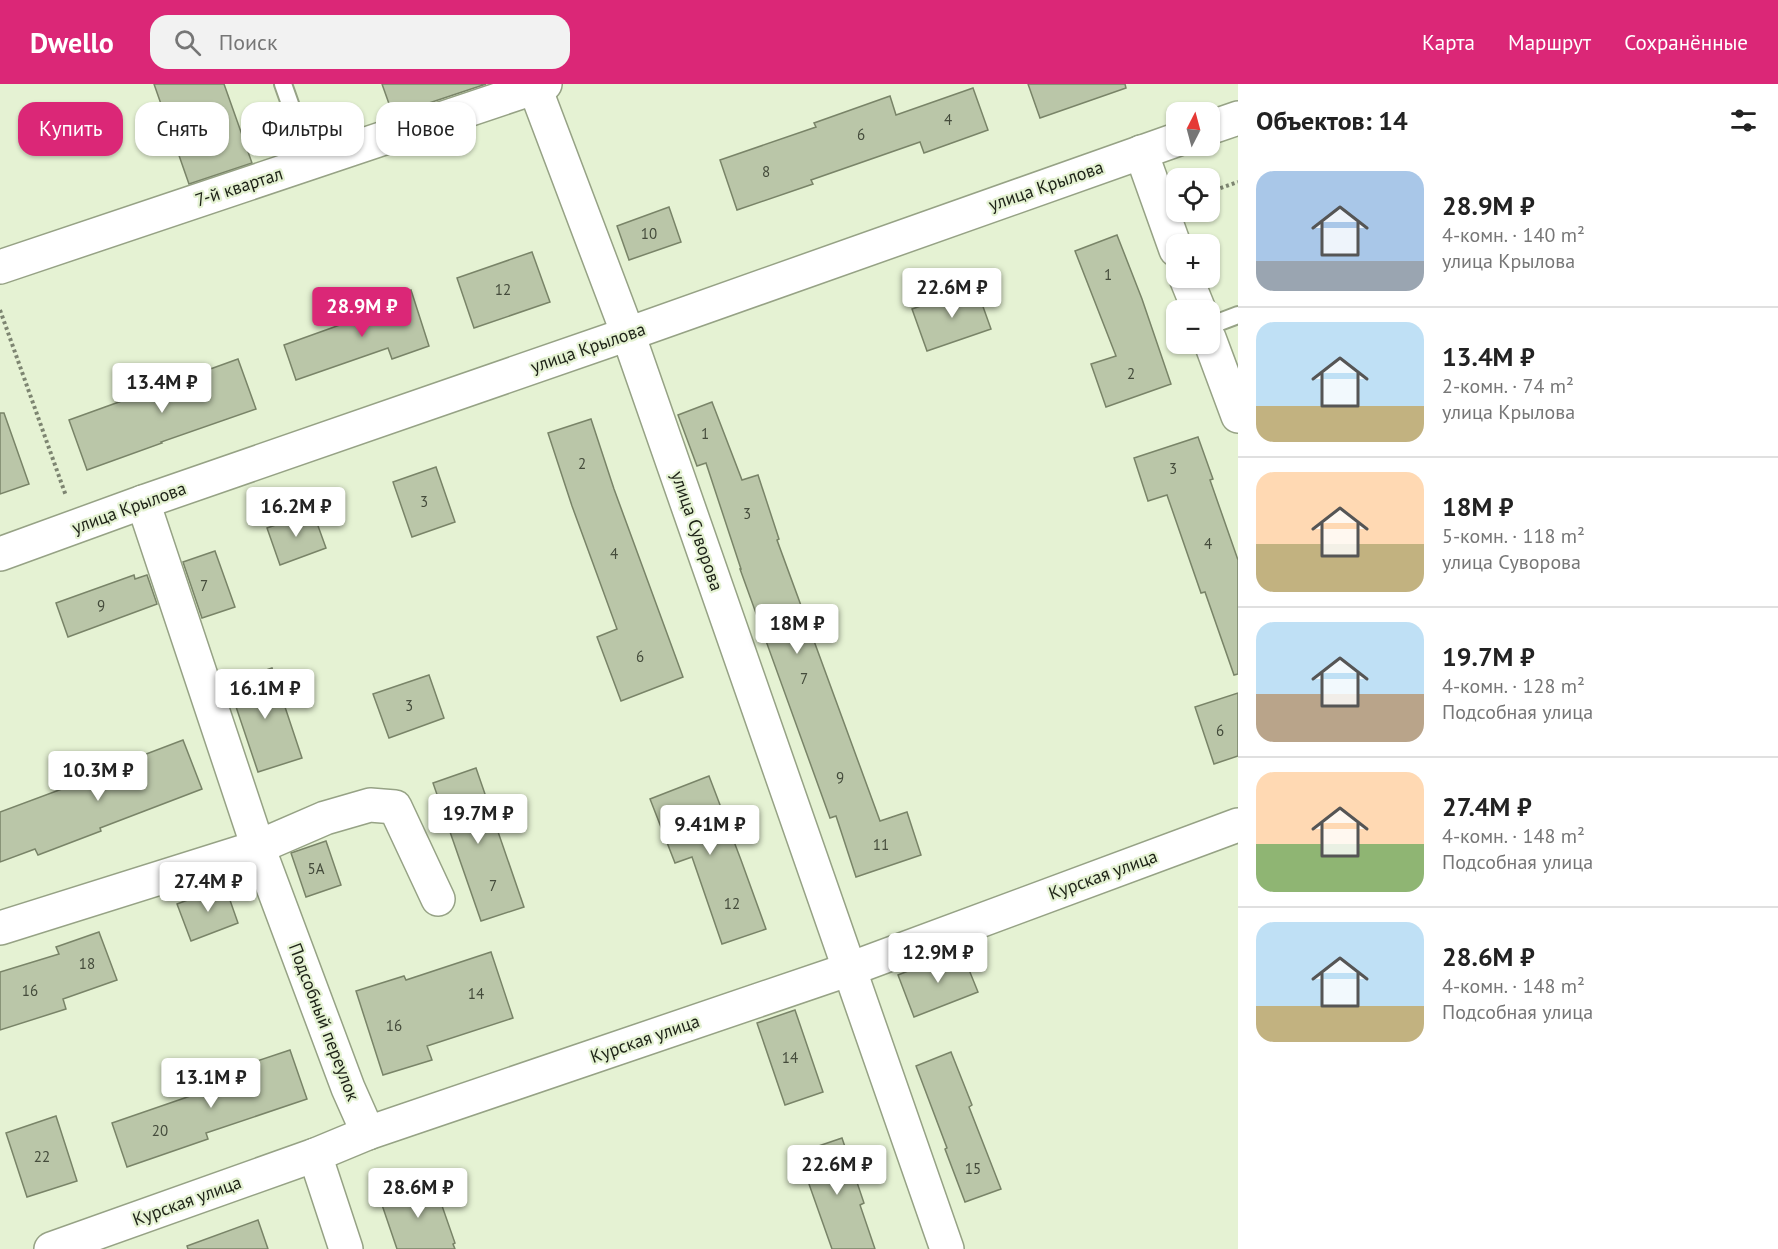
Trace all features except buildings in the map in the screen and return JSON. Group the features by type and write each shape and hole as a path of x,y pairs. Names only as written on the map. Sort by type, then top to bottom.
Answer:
{"street":[{"name":"7-й квартал","path":"0,267 540,86"},
{"name":"улица Суворова","path":"540,86 946,1249"},
{"path":"1220,124 1238,118"},
{"name":"улица Крылова","path":"0,554 1166,143"},
{"path":"1141,152 1170,234"},
{"path":"1215,354 1238,416"},
{"name":"Подсобный переулок","path":"143,502 258,847 348,1088 368,1133"},
{"path":"0,928 258,847 325,818 370,805 395,807 438,899"},
{"name":"Курская улица","path":"51,1249 315,1155 368,1133 850,969 1238,825"},
{"path":"315,1155 346,1249"}],"lane":[{"path":"283,84 311,163"},
{"path":"1220,322 1238,315"}],"path":[{"path":"1220,188 1238,182"},
{"path":"0,310 77,527"}]}
